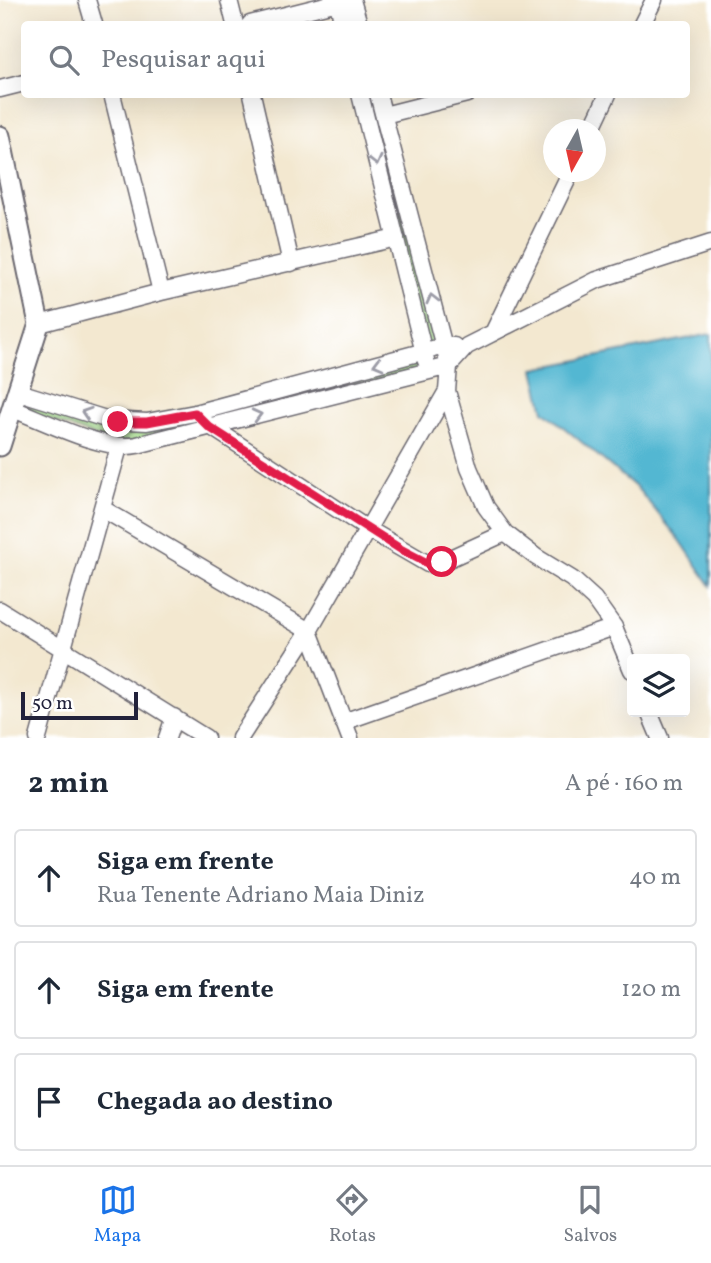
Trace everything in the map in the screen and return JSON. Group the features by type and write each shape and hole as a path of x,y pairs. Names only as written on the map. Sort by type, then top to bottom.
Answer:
{"main road":[{"path":"0,446 39,324 1,141"}],"street":[{"path":"87,0 93,21"},
{"path":"229,0 234,21"},
{"path":"644,21 654,0"},
{"path":"262,21 343,1"},
{"path":"343,1 343,21"},
{"path":"343,1 357,21"},
{"path":"0,89 21,84"},
{"path":"113,98 160,292"},
{"path":"253,98 291,263"},
{"path":"361,98 423,352 429,371 447,391"},
{"path":"379,98 449,366 447,391 469,468 486,507 505,533 536,557 572,579 594,599 614,626 627,658"},
{"path":"384,115 451,98"},
{"path":"597,119 606,98"},
{"path":"493,333 566,182"},
{"path":"39,324 160,292 396,238"},
{"path":"16,400 95,440 119,447 137,445 449,366 467,346 597,280 711,243"},
{"path":"16,400 118,422 147,422 195,413 444,346 467,346"},
{"path":"240,738 309,631 447,391"},
{"path":"195,413 209,427 366,528 429,564 442,562 505,533"},
{"path":"38,738 119,447"},
{"path":"103,509 309,631 349,738"},
{"path":"0,610 206,738"},
{"path":"343,722 614,626"},
{"path":"167,738 174,717"},
{"path":"651,717 659,738"}],"green space":[{"path":"363,98 376,98 441,344 425,348"},
{"path":"420,355 424,369 130,443 111,442 17,408 21,396 112,425"}],"water":[{"path":"711,334 711,586 680,540 637,488 544,411 534,369"}],"route":[{"path":"118,422 147,422 195,413 209,427 402,550 429,564 442,562"}]}
